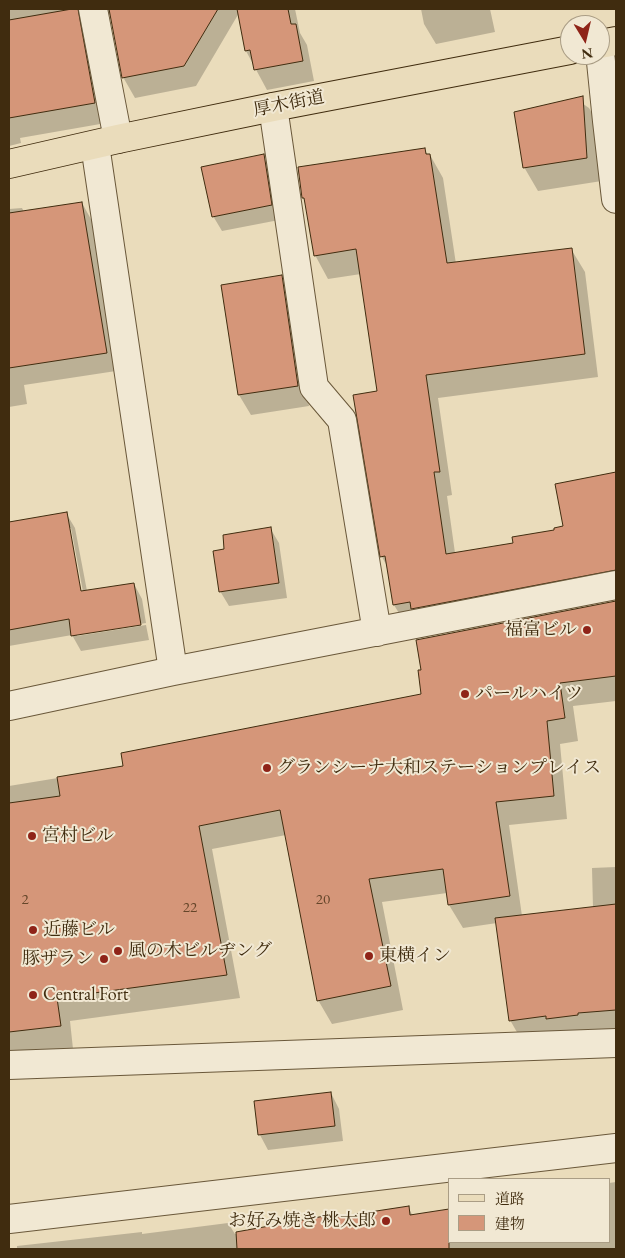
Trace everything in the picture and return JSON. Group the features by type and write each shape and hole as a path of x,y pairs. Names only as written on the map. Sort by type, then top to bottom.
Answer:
{"main road":[{"name":"厚木街道","path":"9,164 273,107 560,52"}],"street":[{"path":"93,9 107,142 173,671"},
{"path":"601,65 616,199"},
{"path":"273,107 314,387 342,420 377,632"},
{"path":"9,706 173,671 616,586"},
{"path":"9,1065 616,1043"},
{"path":"9,1219 616,1148"}],"building":[{"path":"78,9 95,103 9,118 9,20"},
{"path":"109,9 218,9 184,66 122,78"},
{"path":"237,9 288,9 291,24 296,24 303,61 254,70 250,50 245,51"},
{"path":"583,96 587,158 523,168 514,112"},
{"path":"425,148 426,154 430,154 447,263 572,248 585,354 426,375 440,472 434,472 446,554 513,543 512,537 554,530 554,528 563,526 555,484 616,472 616,570 411,609 410,602 393,605 385,556 380,557 353,395 377,391 356,249 314,256 304,198 302,198 298,167"},
{"path":"264,154 272,205 212,217 201,167"},
{"path":"82,202 107,353 9,368 9,213"},
{"path":"282,275 298,386 238,395 221,285"},
{"path":"67,512 81,591 134,583 141,625 71,636 69,619 9,630 9,522"},
{"path":"271,527 279,583 219,592 213,551 224,549 223,535"},
{"path":"616,601 616,676 560,683 565,718 547,721 554,796 496,802 510,896 448,905 443,869 369,879 391,986 317,1001 280,810 199,826 227,975 57,998 61,1026 9,1032 9,803 60,796 57,777 123,766 121,753 421,694 418,670 421,670 416,640"},
{"path":"616,904 616,1010 578,1013 578,1015 546,1019 546,1016 509,1021 495,918"},
{"path":"331,1092 335,1126 258,1135 254,1101"},
{"path":"409,1206 410,1215 448,1209 449,1249 237,1249 236,1232 336,1214 337,1217"}],"place":[{"name":"福富ビル","path":"587,630"},
{"name":"パールハイツ","path":"465,694"},
{"name":"グランシーナ大和ステーションプレイス","path":"267,768"},
{"name":"宮村ビル","path":"32,836"},
{"name":"近藤ビル","path":"33,930"},
{"name":"風の木ビルヂング","path":"118,951"},
{"name":"東横イン","path":"369,956"},
{"name":"豚ザラン","path":"104,959"},
{"name":"Central Fort","path":"33,995"},
{"name":"お好み焼き 桃太郎","path":"386,1221"}]}
